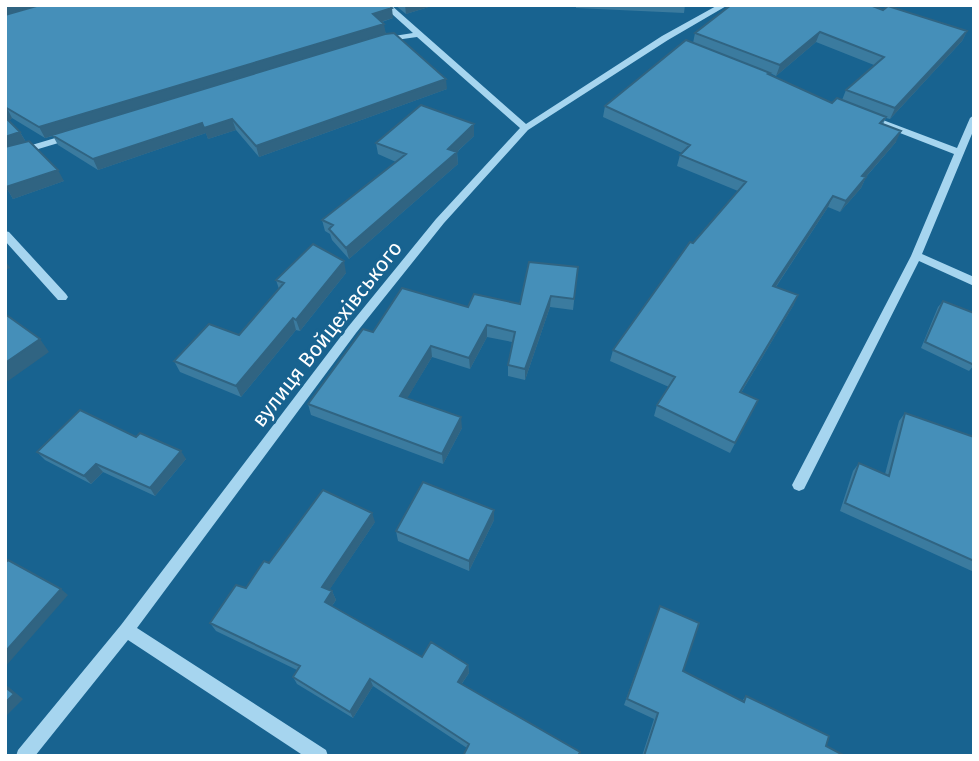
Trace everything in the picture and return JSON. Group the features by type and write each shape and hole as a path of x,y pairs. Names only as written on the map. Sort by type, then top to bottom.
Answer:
{"street":[{"path":"386,5 525,128"},
{"name":"вулиця Войцехівського","path":"24,756 125,630 352,330 440,221 525,128 665,38 724,5"},
{"path":"372,44 420,34"},
{"path":"799,485 916,256 974,118"},
{"path":"5,156 85,132"},
{"path":"5,234 62,298"},
{"path":"916,256 974,282"},
{"path":"125,630 320,756"}],"lane":[{"path":"665,38 678,43"},
{"path":"856,113 958,152"}],"building":[{"path":"40,5 389,5 392,8 373,14 384,24 39,127 5,107 5,15"},
{"path":"731,5 870,5 883,10 888,6 967,31 895,108 846,90 884,57 820,32 780,65 695,33"},
{"path":"394,33 446,79 256,146 232,119 204,128 202,123 93,159 52,135 385,34"},
{"path":"686,40 770,73 768,74 832,103 837,98 886,117 880,123 901,131 862,176 866,177 846,201 833,196 773,286 798,295 740,392 758,400 735,443 657,405 675,377 613,350 690,242 693,243 746,182 680,155 690,145 605,106"},
{"path":"421,105 474,124 448,149 457,152 346,248 329,229 333,225 322,220 406,154 376,143"},
{"path":"5,117 20,132 5,137"},
{"path":"29,141 58,170 6,187 5,147"},
{"path":"313,244 344,261 296,320 293,318 236,386 174,361 209,324 239,335 284,283 276,280"},
{"path":"529,262 578,267 574,299 551,296 525,369 508,365 515,332 487,325 469,358 431,346 400,396 461,417 442,454 308,404 363,329 373,332 402,288 468,307 474,294 520,304"},
{"path":"943,301 974,313 974,365 925,342"},
{"path":"5,314 40,339 5,363"},
{"path":"80,410 136,437 140,433 181,451 150,488 96,464 84,476 37,452"},
{"path":"905,413 974,437 974,561 845,503 859,463 889,476"},
{"path":"423,482 494,510 469,561 396,531"},
{"path":"323,490 372,513 322,587 332,591 325,602 422,657 431,642 468,665 458,682 580,752 578,756 463,756 469,744 370,679 350,712 293,677 300,666 210,623 236,585 246,588 264,561 269,563"},
{"path":"8,560 61,589 5,652 5,563"},
{"path":"660,606 699,623 683,671 744,702 746,696 829,736 826,746 845,756 644,756 658,713 627,699"},
{"path":"5,687 14,694 5,703"}]}
